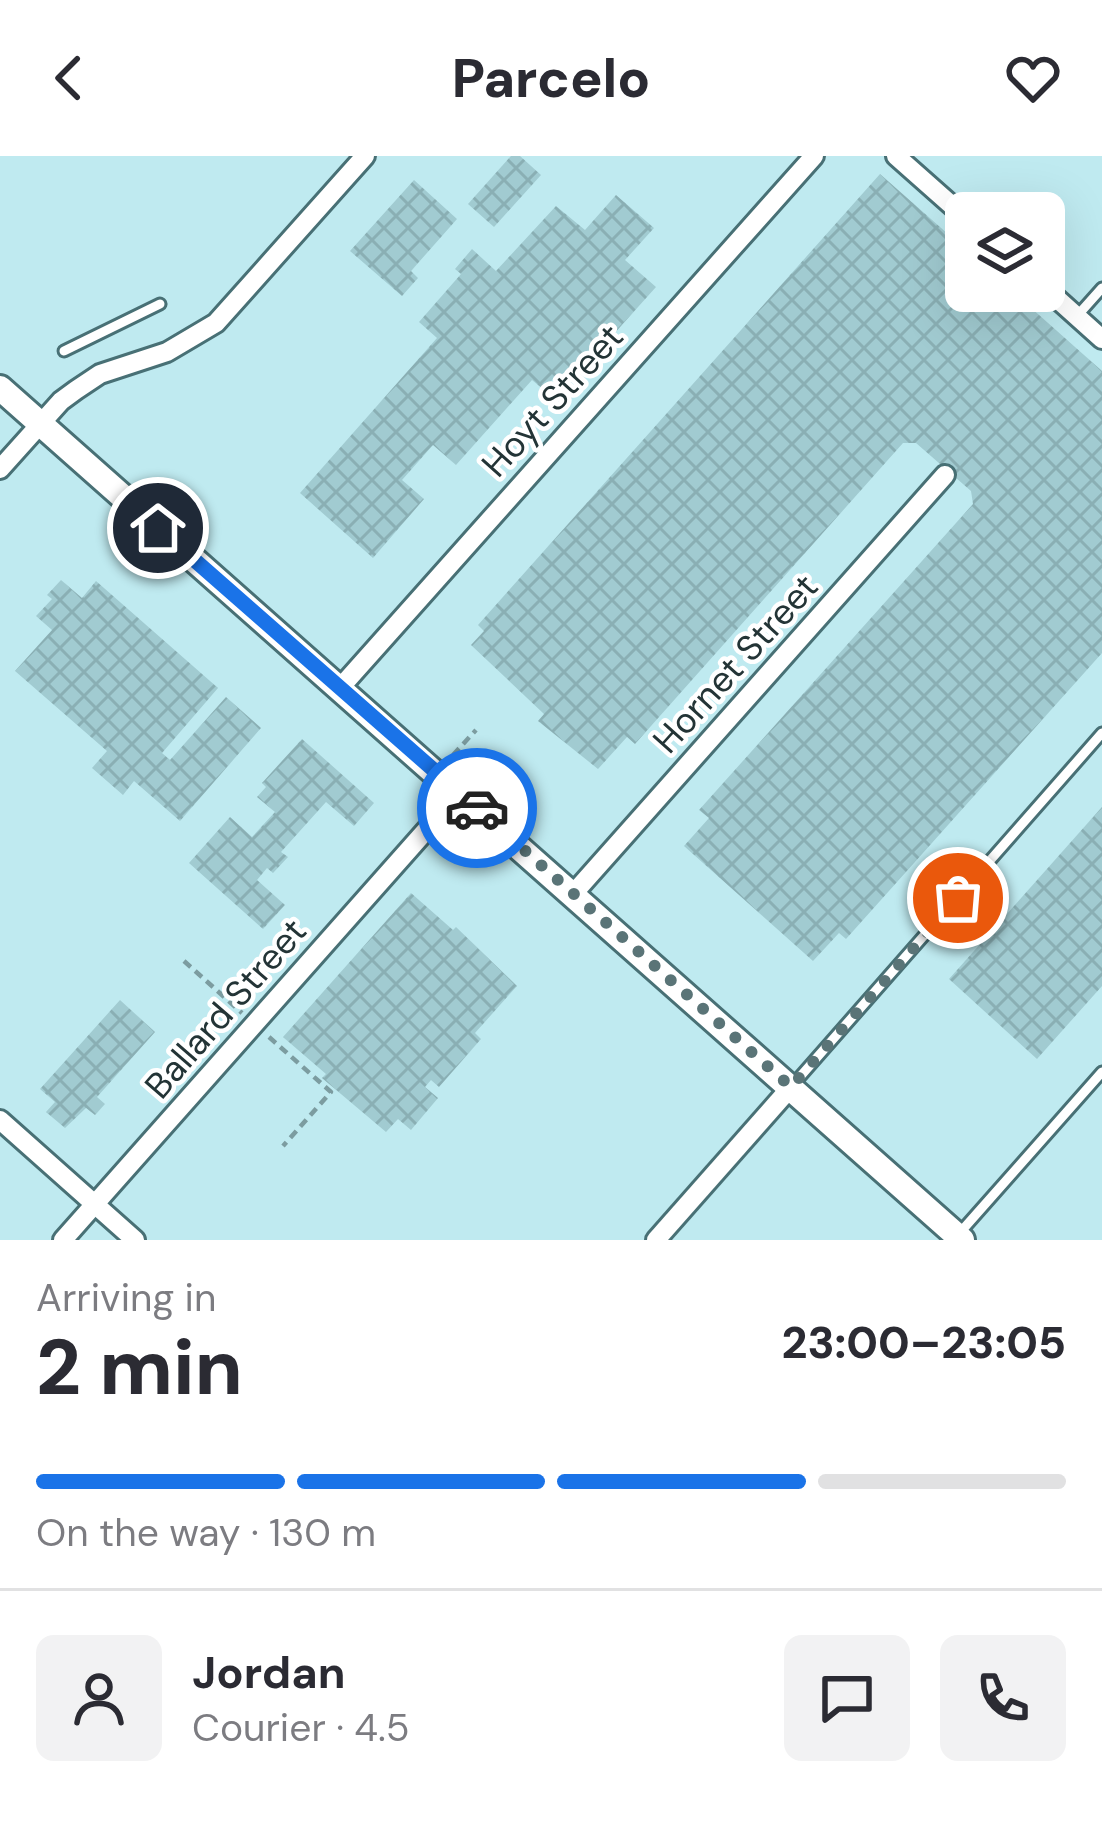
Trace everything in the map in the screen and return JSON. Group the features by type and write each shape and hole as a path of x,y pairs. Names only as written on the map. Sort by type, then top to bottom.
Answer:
{"main road":[{"path":"0,388 960,1238"}],"street":[{"path":"0,469 61,401 100,374 167,352 216,323 364,156"},
{"name":"Hoyt Street","path":"340,688 814,156"},
{"path":"896,156 945,199"},
{"path":"1065,305 1102,339"},
{"name":"Hornet Street","path":"573,894 945,475"},
{"name":"Ballard Street","path":"63,1240 436,819"},
{"path":"656,1240 791,1087"},
{"path":"0,1120 135,1240"}],"lane":[{"path":"1077,316 1102,288"},
{"path":"64,351 160,304"},
{"path":"791,1087 1102,734"},
{"path":"960,1238 1102,1072"}],"path":[{"path":"453,755 476,730"},
{"path":"184,961 331,1092 283,1146"}],"building":[{"path":"511,156 520,156 541,175 494,227 468,204"},
{"path":"880,174 945,231 945,312 1036,312 1102,371 1102,653 846,939 839,933 813,961 684,846 709,818 699,810 973,504 971,491 916,443 903,443 635,744 627,737 598,769 538,721 544,714 471,645 484,631 478,625"},
{"path":"414,180 457,219 411,271 418,278 402,296 350,251"},
{"path":"616,195 654,228 625,260 656,287 568,385 557,374 544,390 532,380 456,465 433,445 402,480 424,499 373,558 300,493 437,338 419,322 461,274 455,269 472,249 496,271 556,206 585,230"},
{"path":"61,580 82,598 96,581 218,688 162,753 170,760 226,697 261,728 180,821 134,781 123,795 92,768 107,751 15,671 52,630 36,616"},
{"path":"302,739 374,803 354,826 326,802 281,852 288,857 273,873 267,868 257,880 285,905 263,929 189,863 230,817 252,837 275,812 257,797 266,787 262,783"},
{"path":"1102,807 1102,986 1037,1059 949,979"},
{"path":"411,893 453,930 456,927 517,986 475,1033 481,1039 439,1087 431,1080 425,1087 438,1098 411,1130 398,1119 386,1132 322,1078 326,1074 283,1037"},
{"path":"120,1000 155,1032 97,1097 105,1104 95,1115 86,1108 65,1128 46,1112 55,1102 40,1089"}],"way so far":[{"path":"477,808 791,1087 958,898"}],"route":[{"path":"158,528 477,808"}]}
